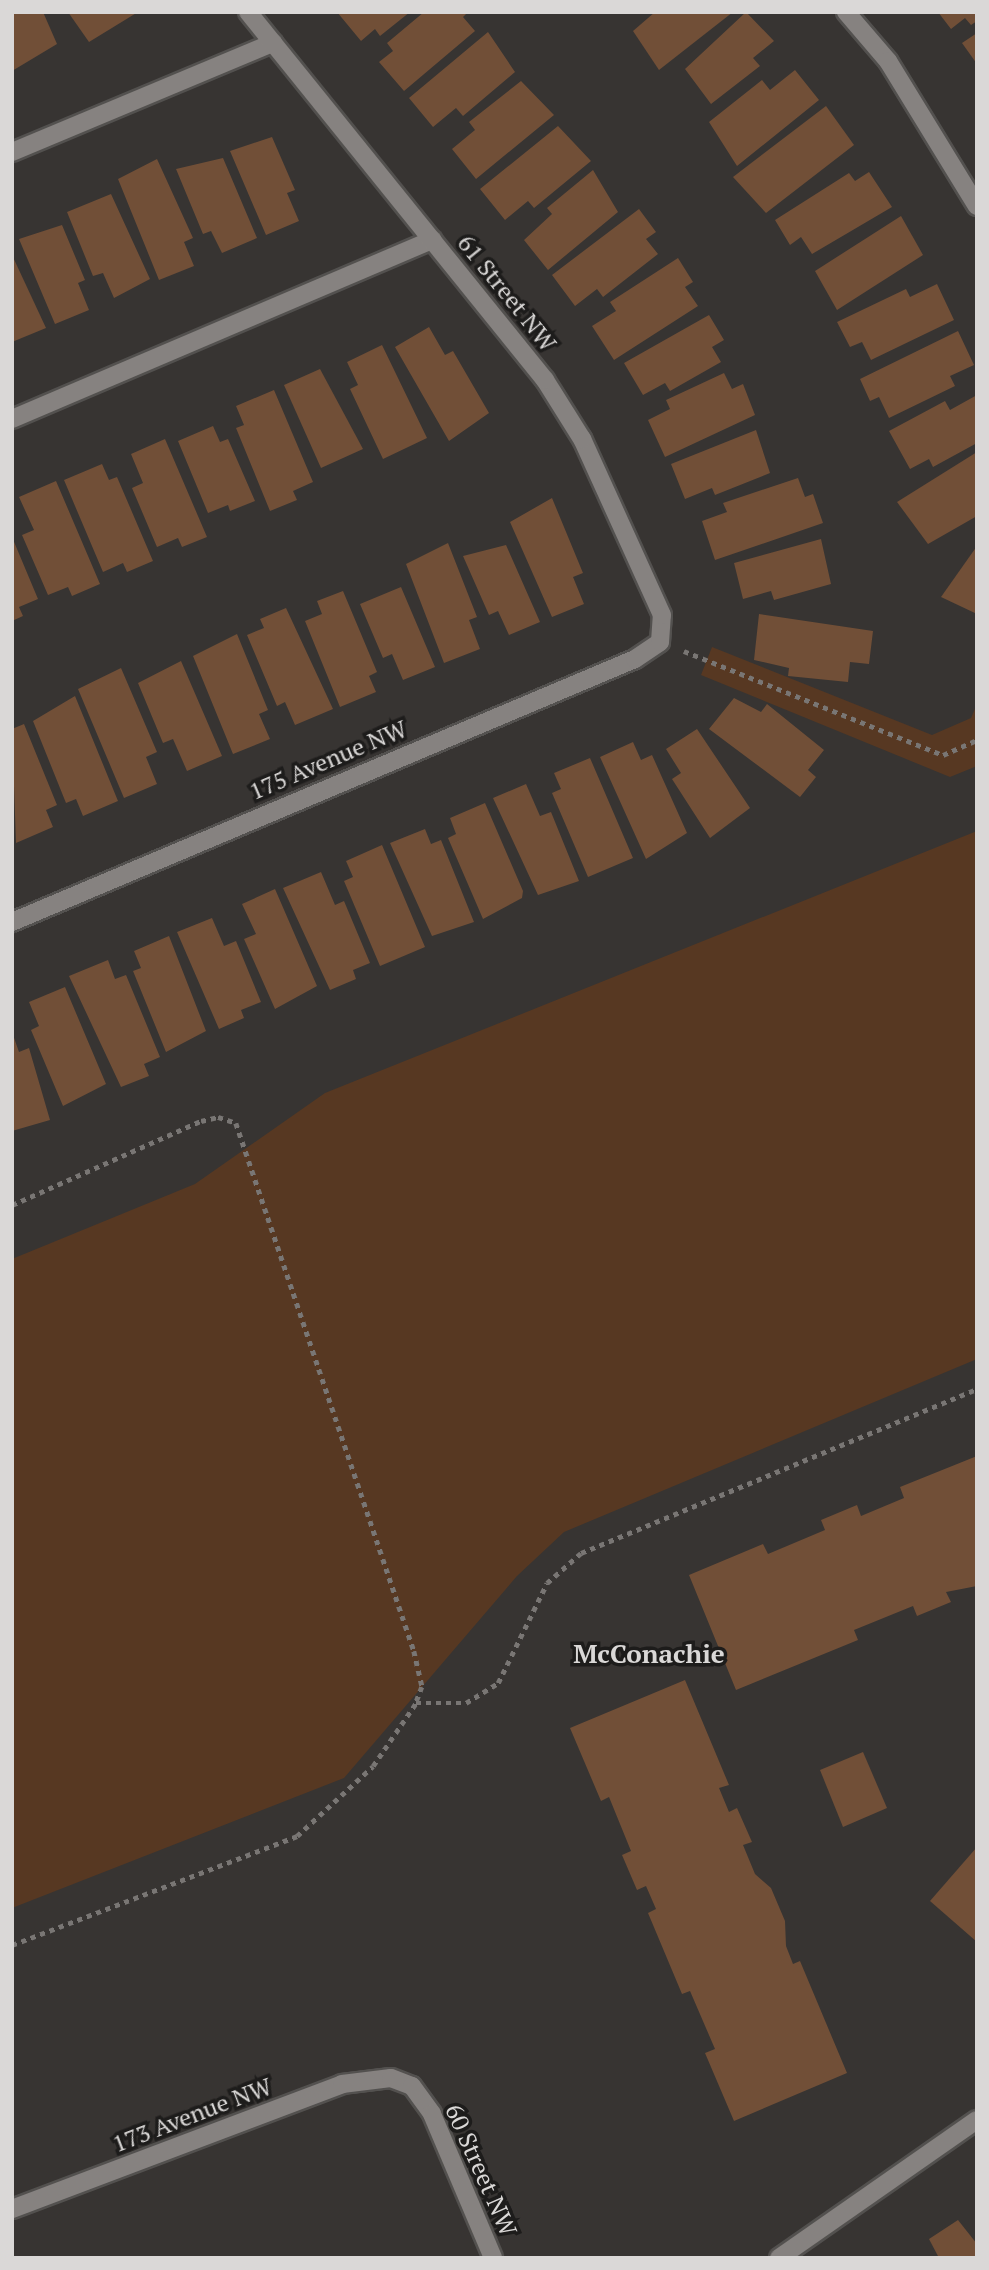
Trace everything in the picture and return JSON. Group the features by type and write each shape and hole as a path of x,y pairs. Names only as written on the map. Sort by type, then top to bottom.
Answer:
{"street":[{"name":"61 Street NW","path":"248,12 545,380 582,439 662,615 660,642"},
{"path":"846,12 888,61 977,206"},
{"path":"12,152 273,43"},
{"path":"12,419 432,240"},
{"name":"175 Avenue NW","path":"12,922 635,659 660,642"},
{"name":"173 Avenue NW","path":"12,2209 342,2084 391,2078"},
{"name":"60 Street NW","path":"391,2078 412,2086 432,2114 493,2258"},
{"path":"779,2258 977,2120"}],"path":[{"path":"660,642 931,751 960,752 977,740"},
{"path":"12,1205 201,1121 218,1117 236,1123 414,1651 422,1687 416,1703 373,1766 298,1836 12,1945"},
{"path":"416,1703 467,1703 498,1684 547,1583 582,1553 977,1389"}],"shaded area":[{"path":"712,647 932,735 971,718 977,704 977,766 950,777 701,675"},
{"path":"977,831 977,1359 564,1532 517,1576 344,1778 12,1908 12,1259 195,1184 325,1093"}],"building":[{"path":"12,12 43,12 57,44 12,71"},
{"path":"68,12 138,12 89,42"},
{"path":"337,12 410,12 380,36 375,29 361,41"},
{"path":"424,12 468,12 463,17 475,31 404,91 379,62 393,51 387,43"},
{"path":"655,12 733,12 659,70 633,31"},
{"path":"746,12 774,41 753,58 760,66 711,104 685,69"},
{"path":"938,12 977,12 977,21 971,25 965,18 951,29"},
{"path":"488,32 515,72 463,116 456,108 433,127 409,98"},
{"path":"977,33 977,64 962,43"},
{"path":"795,70 819,100 737,166 709,122 762,80 770,90"},
{"path":"521,81 554,115 476,179 452,149 475,130 469,122"},
{"path":"826,106 854,145 766,213 733,177"},
{"path":"558,126 591,161 534,208 528,201 505,220 480,189"},
{"path":"272,137 295,190 287,193 299,221 266,235 230,151"},
{"path":"223,158 257,238 222,253 211,231 203,234 176,169"},
{"path":"157,159 193,238 184,242 194,266 159,280 118,179"},
{"path":"593,170 618,212 548,270 524,240 552,214 547,208"},
{"path":"869,172 892,207 812,254 801,237 790,245 775,220 849,173 855,181"},
{"path":"111,194 150,279 114,298 103,273 93,276 67,212"},
{"path":"639,209 656,232 646,239 658,254 603,297 597,289 575,306 552,275"},
{"path":"901,216 923,255 837,310 815,271"},
{"path":"62,225 85,280 78,283 89,310 55,324 19,239"},
{"path":"12,255 46,328 12,342"},
{"path":"678,258 693,282 685,287 698,306 614,360 592,326 616,311 610,302"},
{"path":"937,284 954,320 871,360 862,342 850,347 837,322 906,289 910,297"},
{"path":"709,315 724,340 712,347 721,362 670,391 665,383 643,395 624,363"},
{"path":"429,327 445,355 453,351 489,413 449,441 395,347"},
{"path":"958,331 974,365 950,376 955,386 889,418 879,397 870,401 860,379"},
{"path":"382,345 427,438 383,459 350,389 358,385 347,362"},
{"path":"320,369 363,449 321,468 284,385"},
{"path":"724,373 732,389 743,384 755,415 665,457 648,420 670,409 666,400"},
{"path":"274,390 313,482 293,491 297,500 270,511 236,428 244,425 236,406"},
{"path":"977,395 977,443 933,467 929,459 910,469 889,431 945,401 950,410"},
{"path":"213,426 220,442 228,439 255,501 230,511 228,505 208,513 178,441"},
{"path":"756,430 770,473 715,495 712,488 685,499 671,464"},
{"path":"165,439 207,537 182,547 178,538 157,547 132,488 143,483 131,454"},
{"path":"977,452 977,516 928,544 897,502"},
{"path":"102,464 109,480 117,477 153,561 127,572 123,563 103,572 64,480"},
{"path":"798,478 805,497 813,494 823,523 715,560 702,521 727,512 723,503"},
{"path":"56,481 100,584 72,596 68,587 48,595 22,535 34,530 19,497"},
{"path":"552,498 583,573 573,577 584,604 552,617 510,522"},
{"path":"12,537 38,599 19,607 23,616 12,621"},
{"path":"821,539 831,584 774,600 771,591 743,599 734,563"},
{"path":"448,543 477,617 469,620 480,649 444,663 406,564"},
{"path":"506,545 540,622 509,635 498,611 489,615 463,556"},
{"path":"977,546 977,614 941,597"},
{"path":"401,587 435,667 403,680 392,654 383,658 360,604"},
{"path":"343,591 377,672 369,676 376,692 340,707 305,621 322,614 317,601"},
{"path":"286,608 333,709 295,725 285,702 277,706 247,635 264,628 260,619"},
{"path":"759,614 873,631 869,664 850,662 848,682 788,676 789,668 754,660"},
{"path":"237,634 268,710 259,714 270,739 233,754 193,656"},
{"path":"181,661 222,756 187,771 173,739 163,743 138,683"},
{"path":"121,668 157,752 146,757 157,784 124,798 78,689"},
{"path":"75,696 118,801 83,816 76,799 66,803 33,721"},
{"path":"734,698 761,712 767,704 824,750 808,770 816,777 800,797 709,729"},
{"path":"24,724 57,805 46,810 53,827 16,843 12,729"},
{"path":"697,729 750,808 710,838 672,779 681,773 666,749"},
{"path":"633,742 641,760 652,755 687,833 646,859 600,757"},
{"path":"590,758 633,858 588,877 552,793 561,789 554,773"},
{"path":"526,784 540,816 551,812 579,881 538,895 493,798"},
{"path":"485,803 523,891 522,898 483,919 448,838 456,834 450,818"},
{"path":"425,829 431,844 441,840 474,922 432,936 390,843"},
{"path":"382,845 425,947 380,966 344,881 353,877 346,861"},
{"path":"321,872 335,905 344,901 370,963 353,970 356,979 330,990 283,888"},
{"path":"275,889 317,986 275,1009 244,939 256,934 242,904"},
{"path":"212,918 224,946 236,941 261,1002 241,1010 244,1018 219,1029 177,932"},
{"path":"169,936 206,1031 166,1052 133,971 141,968 134,951"},
{"path":"108,960 115,979 126,975 160,1057 144,1064 149,1076 121,1087 69,976"},
{"path":"65,987 106,1084 63,1106 31,1030 39,1026 29,1002"},
{"path":"12,1032 19,1052 29,1048 50,1120 12,1131"},
{"path":"977,1456 977,1586 946,1592 951,1602 917,1616 913,1606 854,1630 858,1640 736,1690 689,1575 763,1544 768,1554 825,1530 821,1520 857,1505 861,1516 904,1498 900,1487"},
{"path":"685,1680 729,1785 719,1788 729,1812 737,1808 752,1842 743,1845 755,1874 771,1888 785,1921 786,1946 793,1964 800,1961 847,2073 734,2121 705,2053 715,2049 690,1991 682,1994 648,1913 656,1909 646,1886 637,1890 622,1855 631,1851 609,1797 601,1801 570,1728"},
{"path":"863,1752 887,1808 843,1827 820,1770"},
{"path":"977,1847 977,1942 930,1901"},
{"path":"958,2220 977,2244 977,2258 939,2258 929,2239"}],"district":[{"name":"McConachie","path":"649,1654"}]}
